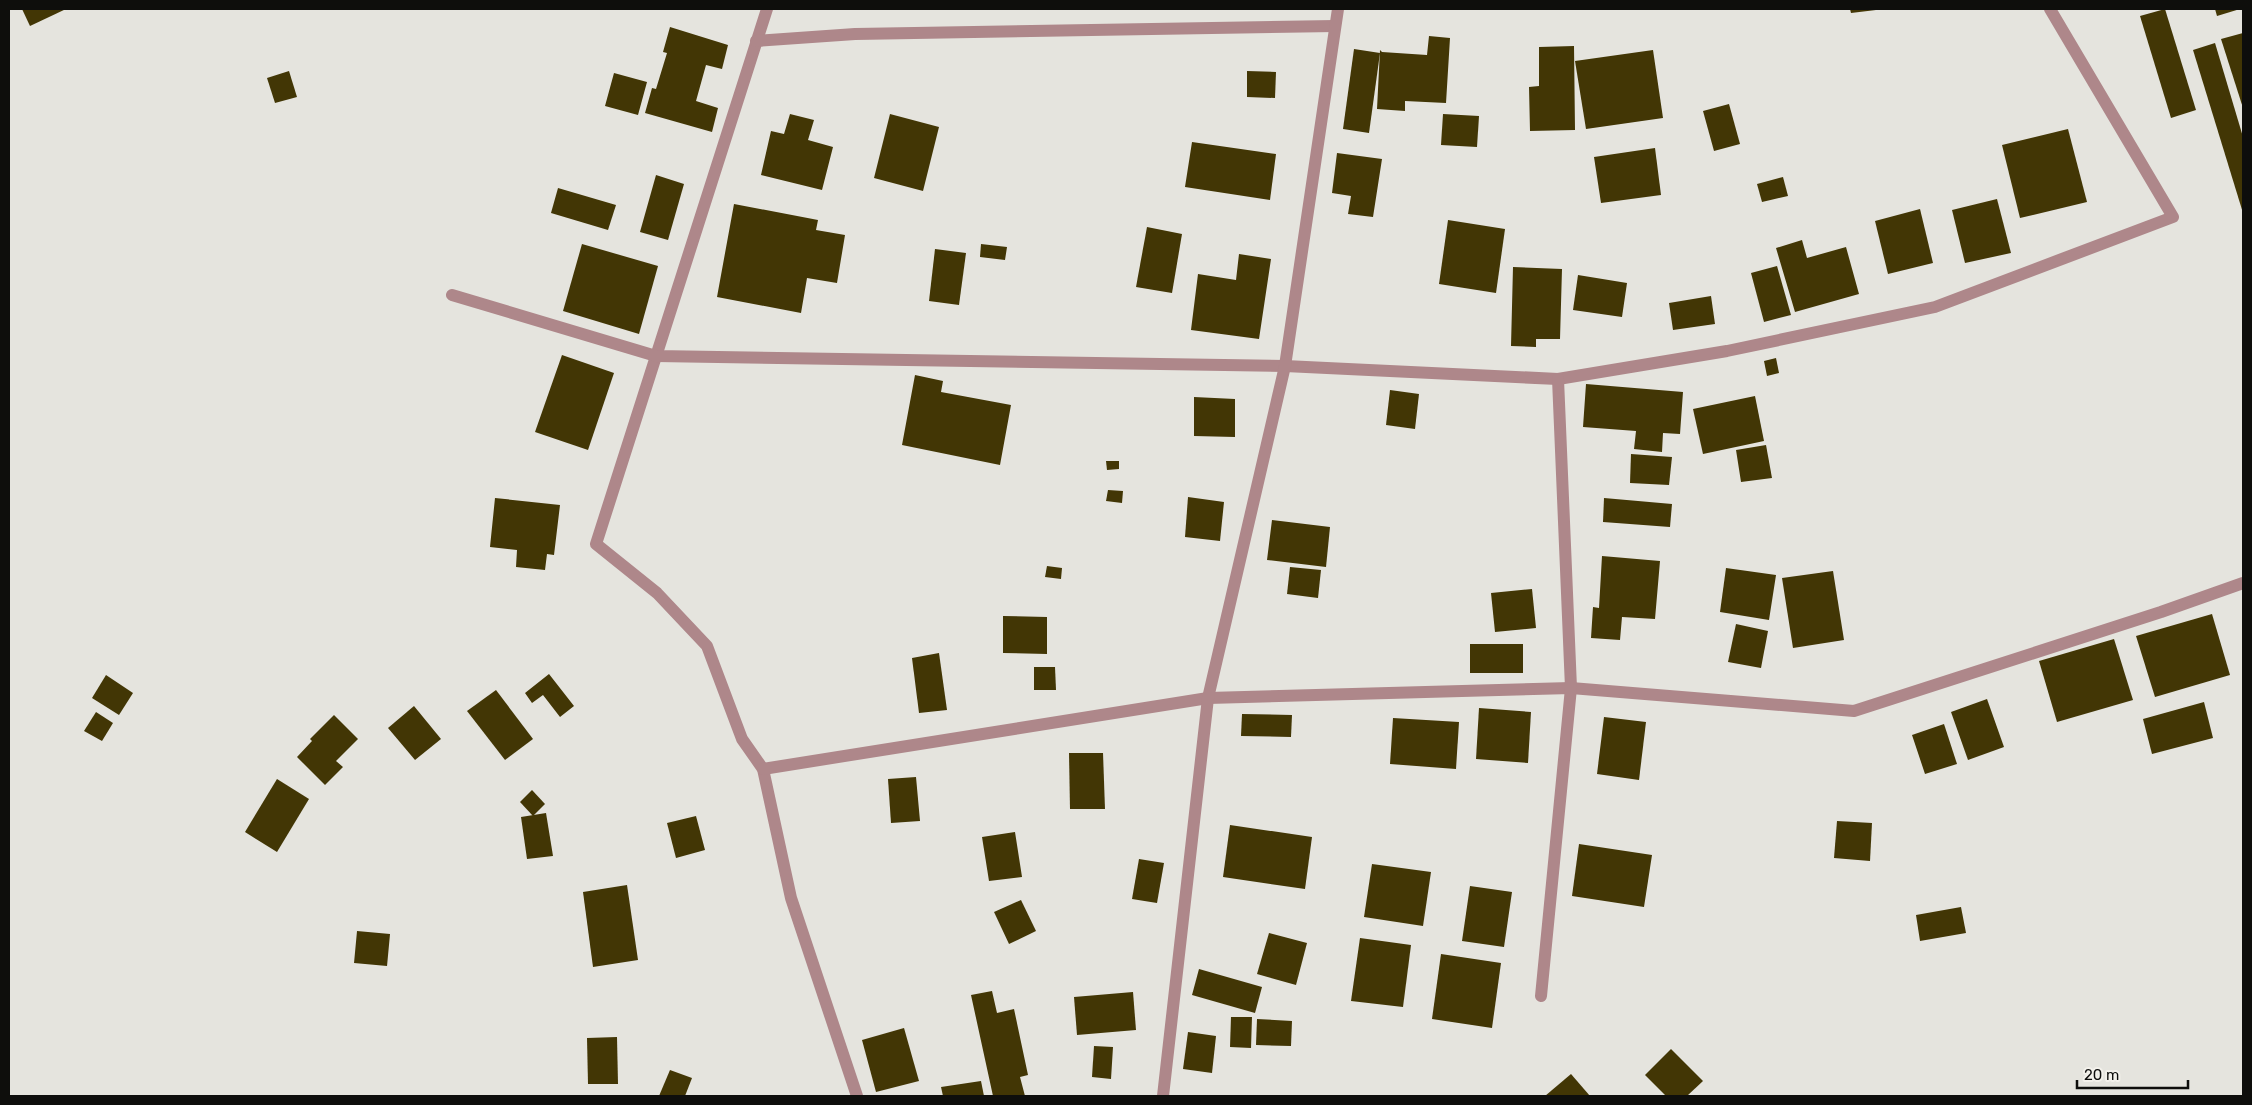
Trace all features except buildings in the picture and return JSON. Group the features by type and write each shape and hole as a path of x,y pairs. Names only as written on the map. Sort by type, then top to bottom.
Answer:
{"street":[{"path":"767,9 596,544 657,593 707,646 742,740 763,768 791,898 857,1096"},
{"path":"1163,1096 1208,698 1285,366 1338,9"},
{"path":"452,295 656,356 1285,366 1558,379 1727,351 1934,307 2173,217 2050,9"},
{"path":"756,41 855,34 1335,26"},
{"path":"1541,996 1571,688 1558,379"},
{"path":"763,768 1208,698 1571,688 1854,710 2160,612 2243,583"}]}
